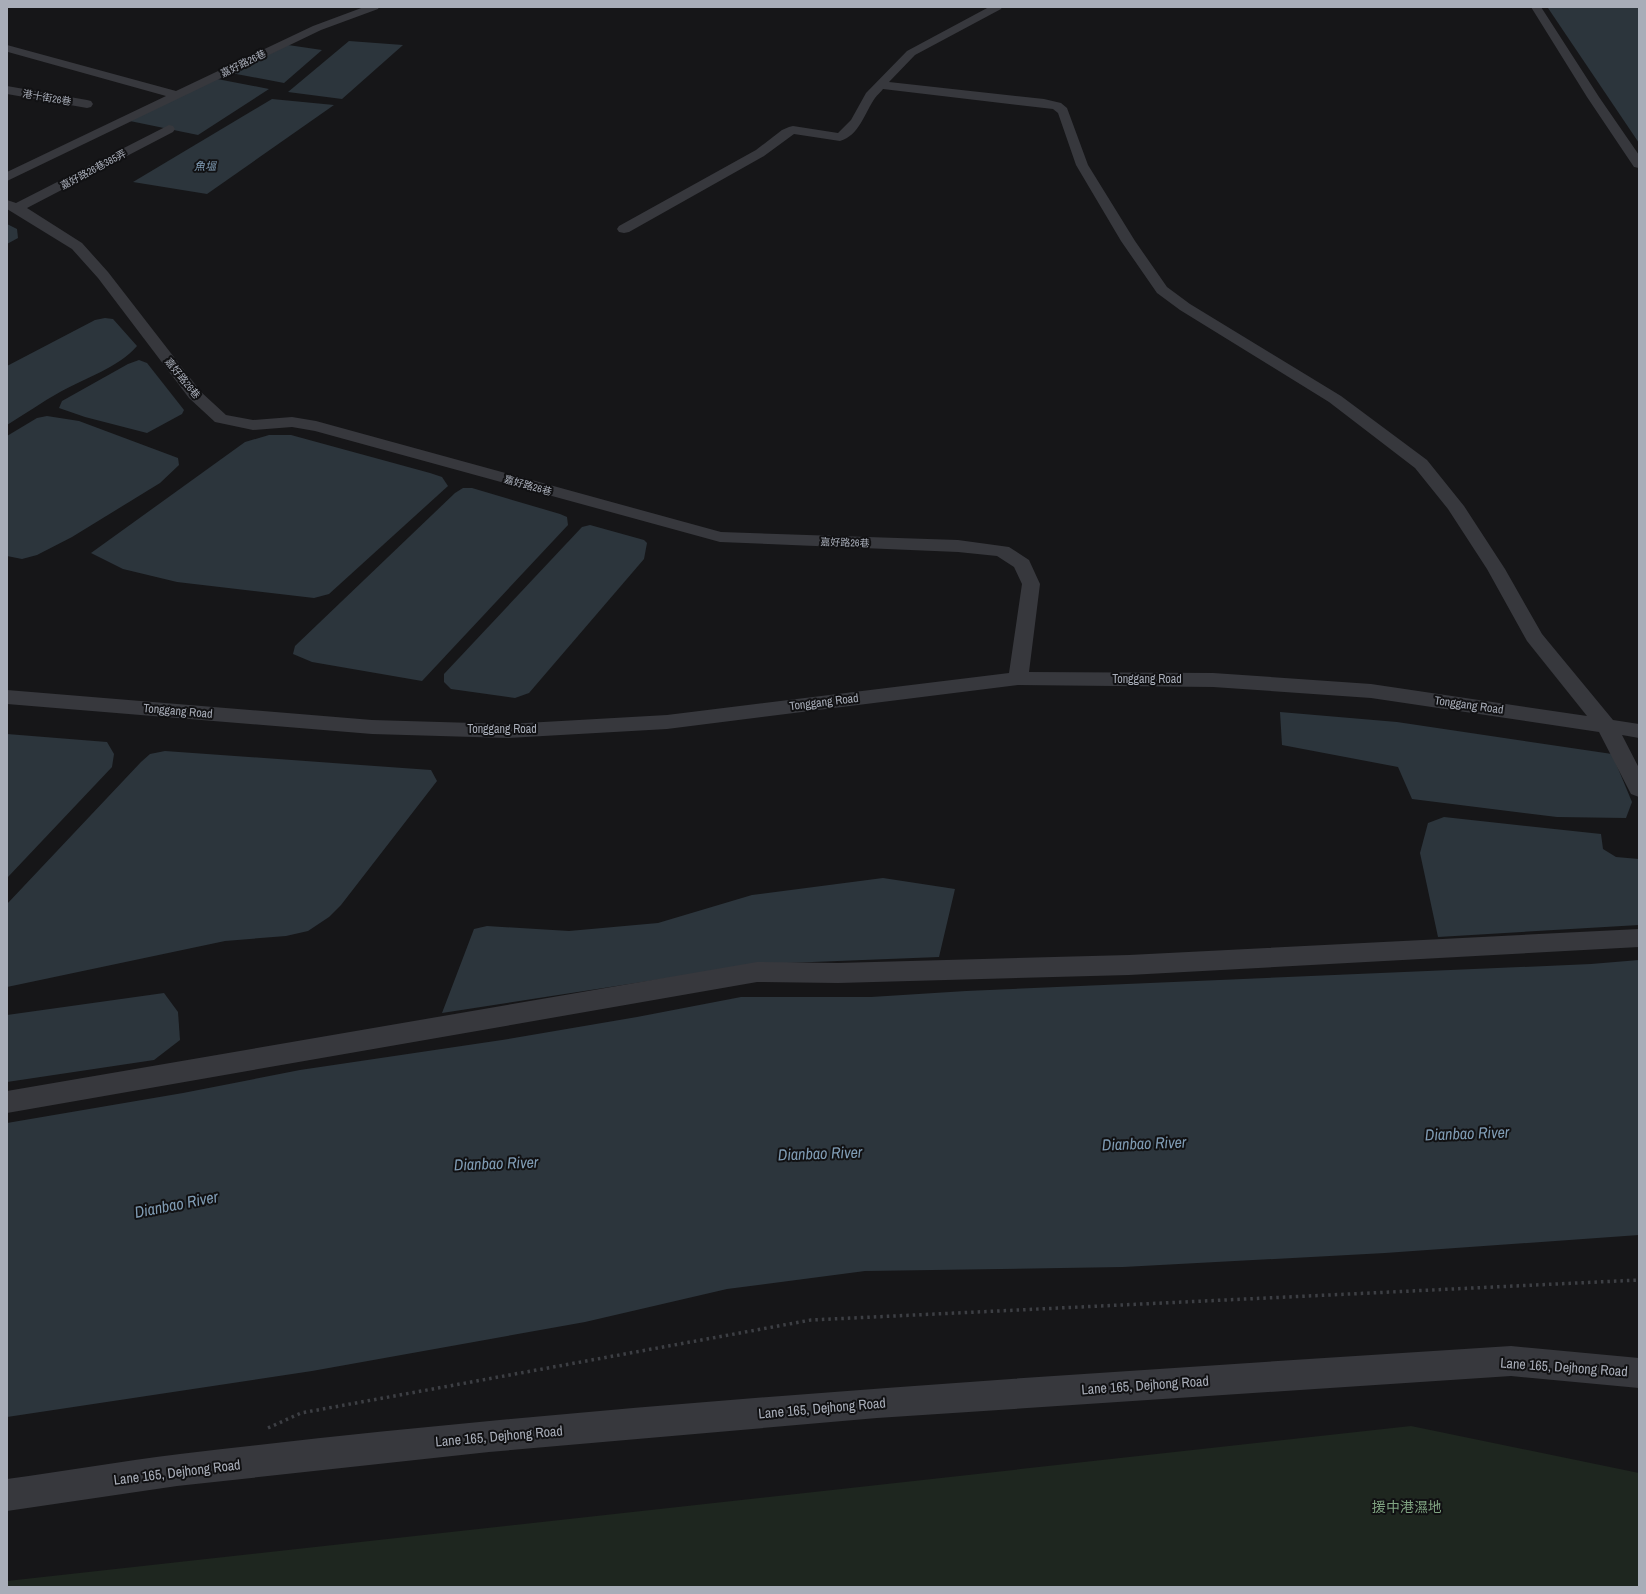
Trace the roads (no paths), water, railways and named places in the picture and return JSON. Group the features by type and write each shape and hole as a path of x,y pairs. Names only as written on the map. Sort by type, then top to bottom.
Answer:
{"street":[{"name":"嘉好路26巷","path":"7,177 317,28 374,7"},
{"path":"624,229 760,153 786,133 793,130 840,137 846,133 856,121 870,96 911,53 996,7"},
{"path":"1536,7 1593,97 1639,164"},
{"path":"7,48 42,57 134,86 176,95"},
{"path":"881,86 1044,103 1057,106 1063,111 1082,165 1128,241 1162,290 1185,307 1335,400 1383,434 1421,464 1455,506 1496,569 1534,637 1606,726 1639,788"},
{"name":"港十街26巷","path":"7,90 88,104"},
{"name":"嘉好路26巷385弄","path":"12,206 169,129 125,120"},
{"name":"嘉好路26巷","path":"12,206 77,246 103,275 195,395 221,418 253,425 292,422 316,426 720,537 958,546 1002,551 1022,564 1031,584 1018,678"},
{"name":"Tonggang Road","path":"7,697 372,727 508,731 667,722 1018,678 1213,680 1371,691 1639,732"},
{"path":"7,1102 757,972 838,973 1129,965 1639,938"},
{"name":"Lane 165, Dejhong Road","path":"7,1495 177,1470 490,1436 885,1403 1511,1360 1639,1373"}],"water":[{"path":"1639,7 1639,143 1548,8"},
{"path":"349,41 403,45 342,99 288,92"},
{"path":"288,45 322,50 284,83 231,73"},
{"name":"魚塭","path":"212,78 269,89 198,135 125,120"},
{"name":"魚塭","path":"272,99 334,105 207,194 133,182"},
{"path":"7,224 17,229 18,238 7,244"},
{"path":"105,318 113,319 137,346 111,367 60,392 7,425 7,366 95,320"},
{"path":"139,360 147,363 184,410 182,414 147,433 85,417 59,408 62,401 128,364"},
{"path":"47,416 79,421 178,458 179,465 160,483 72,537 37,555 22,559 7,556 7,436 37,418"},
{"path":"269,435 291,435 430,473 442,477 448,486 329,594 314,598 177,582 123,569 91,553 245,442"},
{"path":"463,488 472,488 560,514 567,517 568,525 422,681 312,662 293,654 295,646 455,493"},
{"path":"590,525 644,540 647,543 644,559 529,693 515,698 451,689 444,682 444,674 582,527"},
{"path":"1280,712 1397,722 1612,754 1632,802 1626,818 1557,817 1412,799 1398,767 1282,745"},
{"path":"7,734 107,742 114,754 112,767 7,878"},
{"path":"165,751 431,770 437,781 341,905 329,917 308,931 286,936 225,941 7,987 7,904 141,762 150,754"},
{"path":"1444,817 1601,834 1603,849 1616,857 1639,859 1639,925 1438,937 1420,853 1428,823"},
{"path":"883,878 955,889 939,957 759,964 442,1013 474,929 487,926 569,931 658,923 752,895"},
{"name":"Dianbao River","path":"1639,960 1639,1235 1385,1253 1123,1267 865,1271 727,1289 585,1322 312,1371 7,1417 7,1123 183,1093 300,1070 502,1040 637,1017 741,997 871,997 966,991 1591,964"},
{"path":"164,993 178,1012 180,1040 154,1060 7,1082 7,1015"}],"park label":[{"name":"援中港濕地","path":"1407,1507"}]}
